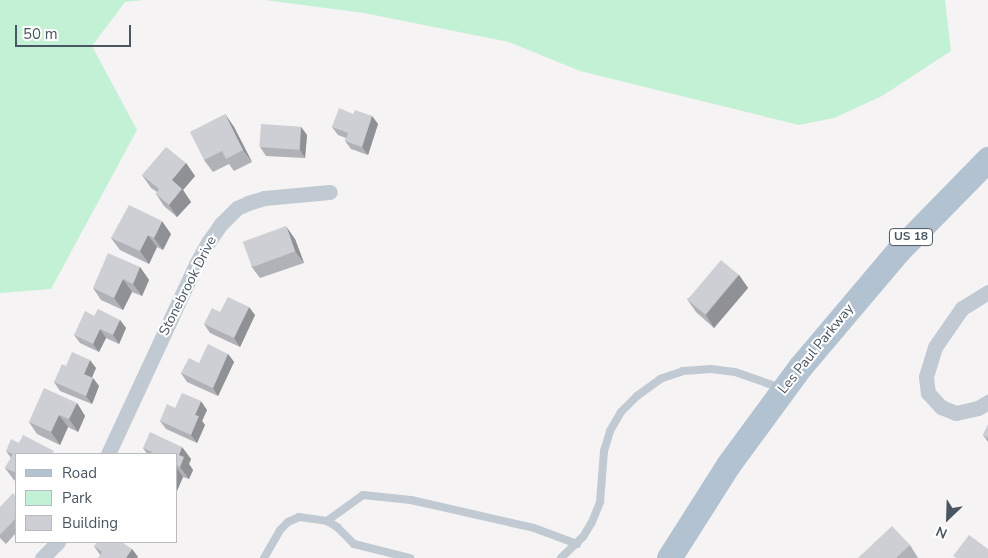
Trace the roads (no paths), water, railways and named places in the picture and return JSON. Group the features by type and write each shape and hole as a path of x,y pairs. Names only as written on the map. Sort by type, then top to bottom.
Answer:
{"main road":[{"name":"Les Paul Parkway","path":"669,558 723,473 783,389 870,282 988,159"}],"street":[{"name":"Stonebrook Drive","path":"108,453 196,264 221,224 237,208 264,198 330,192"},
{"path":"988,292 962,308 935,347 926,377 928,393 941,407 948,410 956,413 978,408 988,402"},
{"path":"42,558 57,543"}],"lane":[{"path":"561,558 576,544 592,522 600,502 604,451 610,431 621,412 637,396 660,379 684,371 711,369 735,372 783,389"},
{"path":"327,521 363,495 411,500 525,526 576,544"},
{"path":"264,558 288,522 299,517 327,521 337,526 354,544 410,558"}]}
